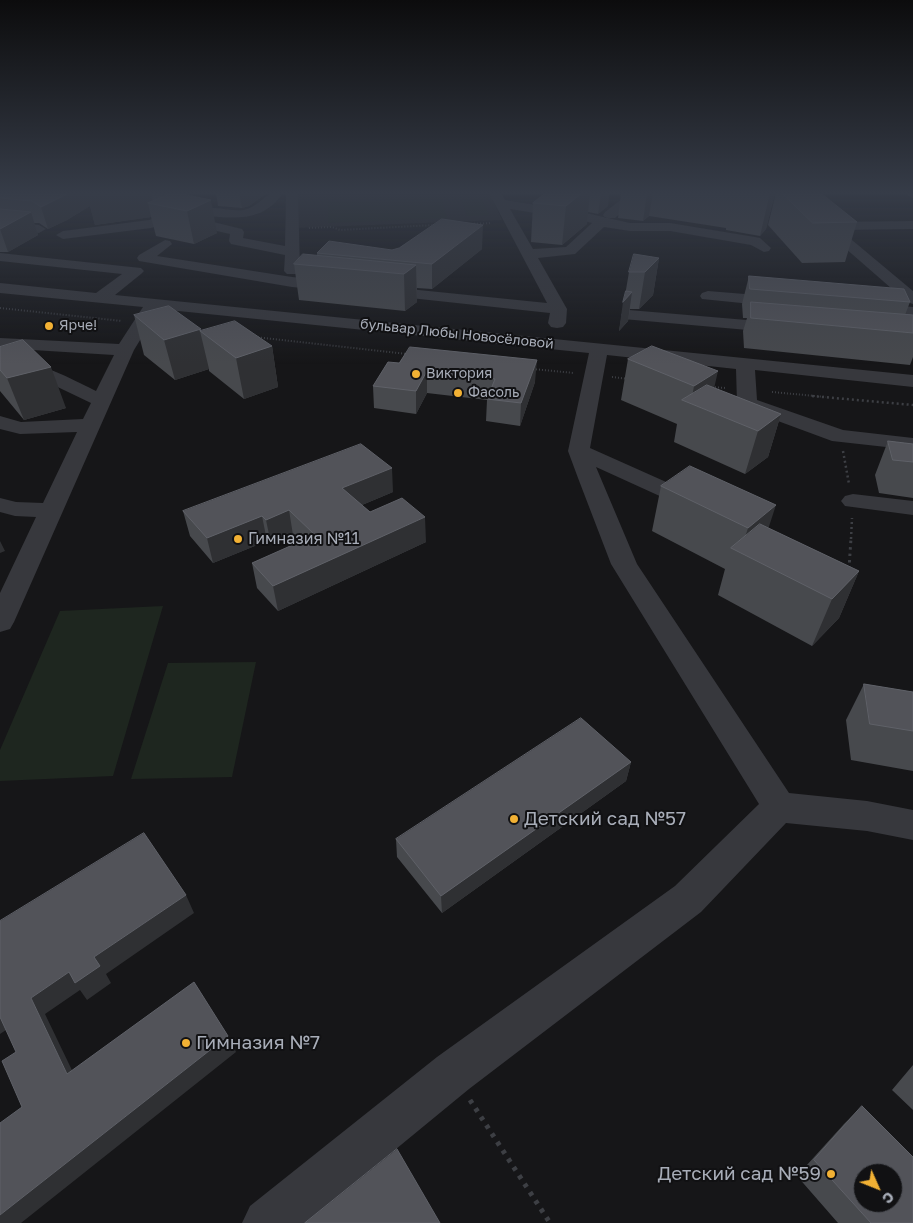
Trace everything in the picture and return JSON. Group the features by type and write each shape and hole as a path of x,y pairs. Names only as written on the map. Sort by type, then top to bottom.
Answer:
{"street":[{"path":"156,250 144,258 281,299 356,288 559,309"},
{"path":"281,250 292,252 281,299"},
{"path":"525,250 559,309 553,344"},
{"path":"556,250 571,250"},
{"path":"858,250 913,299"},
{"path":"0,257 136,271 100,298"},
{"name":"бульвар Любы Новосёловой","path":"0,288 154,304 281,299 553,344 913,381"},
{"path":"708,296 796,303"},
{"path":"1,617 125,350 140,323 154,304"},
{"path":"854,307 913,312"},
{"path":"630,315 796,329"},
{"path":"0,343 125,350"},
{"path":"599,349 579,451 624,564 778,808"},
{"path":"0,355 14,366 50,376 102,401"},
{"path":"745,364 747,404 840,436 913,444"},
{"path":"0,422 20,428 91,425"},
{"path":"579,451 661,487 714,514"},
{"path":"853,501 913,508"},
{"path":"0,505 15,509 51,511"},
{"path":"778,808 867,816 913,825"},
{"path":"267,1223 453,1072 688,899 778,808"}],"path":[{"path":"0,308 140,323"},
{"path":"248,336 416,355"},
{"path":"524,368 632,379"},
{"path":"708,386 913,405"},
{"path":"453,1072 550,1223"}],"shaded area":[{"path":"163,606 113,776 0,781 0,750 60,611"},
{"path":"256,662 232,777 131,779 168,663"}],"building":[{"path":"320,250 450,250 432,264 317,253"},
{"path":"303,254 416,265 404,274 294,264"},
{"path":"634,254 659,258 645,272 629,272"},
{"path":"749,276 904,289 910,302 750,289"},
{"path":"626,291 632,292 623,302"},
{"path":"751,302 913,315 913,333 751,318"},
{"path":"169,306 201,329 164,340 134,315"},
{"path":"235,321 272,346 236,358 200,331"},
{"path":"23,340 51,367 7,378 0,370 0,347"},
{"path":"652,346 718,371 694,386 628,359"},
{"path":"410,347 537,360 521,403 487,399 495,379 427,371 416,391 373,386 388,362 399,363"},
{"path":"707,385 781,414 758,431 682,400"},
{"path":"888,441 913,444 913,462 893,460"},
{"path":"361,444 392,468 342,488 370,512 402,498 425,517 273,586 252,563 315,535 289,510 266,520 262,516 207,538 183,511"},
{"path":"690,466 776,505 748,528 661,486"},
{"path":"760,524 859,571 832,599 731,548"},
{"path":"864,684 913,692 913,731 870,724"},
{"name":"Детский сад №57","path":"581,718 631,762 441,896 396,839"},
{"name":"Гимназия №7","path":"144,833 186,895 94,957 100,966 75,983 69,972 31,998 67,1074 194,982 228,1036 0,1215 0,1123 22,1107 2,1061 16,1052 0,1017 0,921"},
{"path":"862,1106 913,1157 913,1223 871,1223 862,1213 903,1213 903,1163 853,1163 853,1203 814,1160"},
{"path":"397,1149 440,1223 305,1223"}],"place":[{"name":"Ярче!","path":"49,326"},
{"name":"Виктория","path":"416,374"},
{"name":"Фасоль","path":"458,393"},
{"name":"Гимназия №11","path":"238,539"},
{"name":"Детский сад №57","path":"514,819"},
{"name":"Гимназия №7","path":"186,1043"},
{"name":"Детский сад №59","path":"831,1174"}]}
